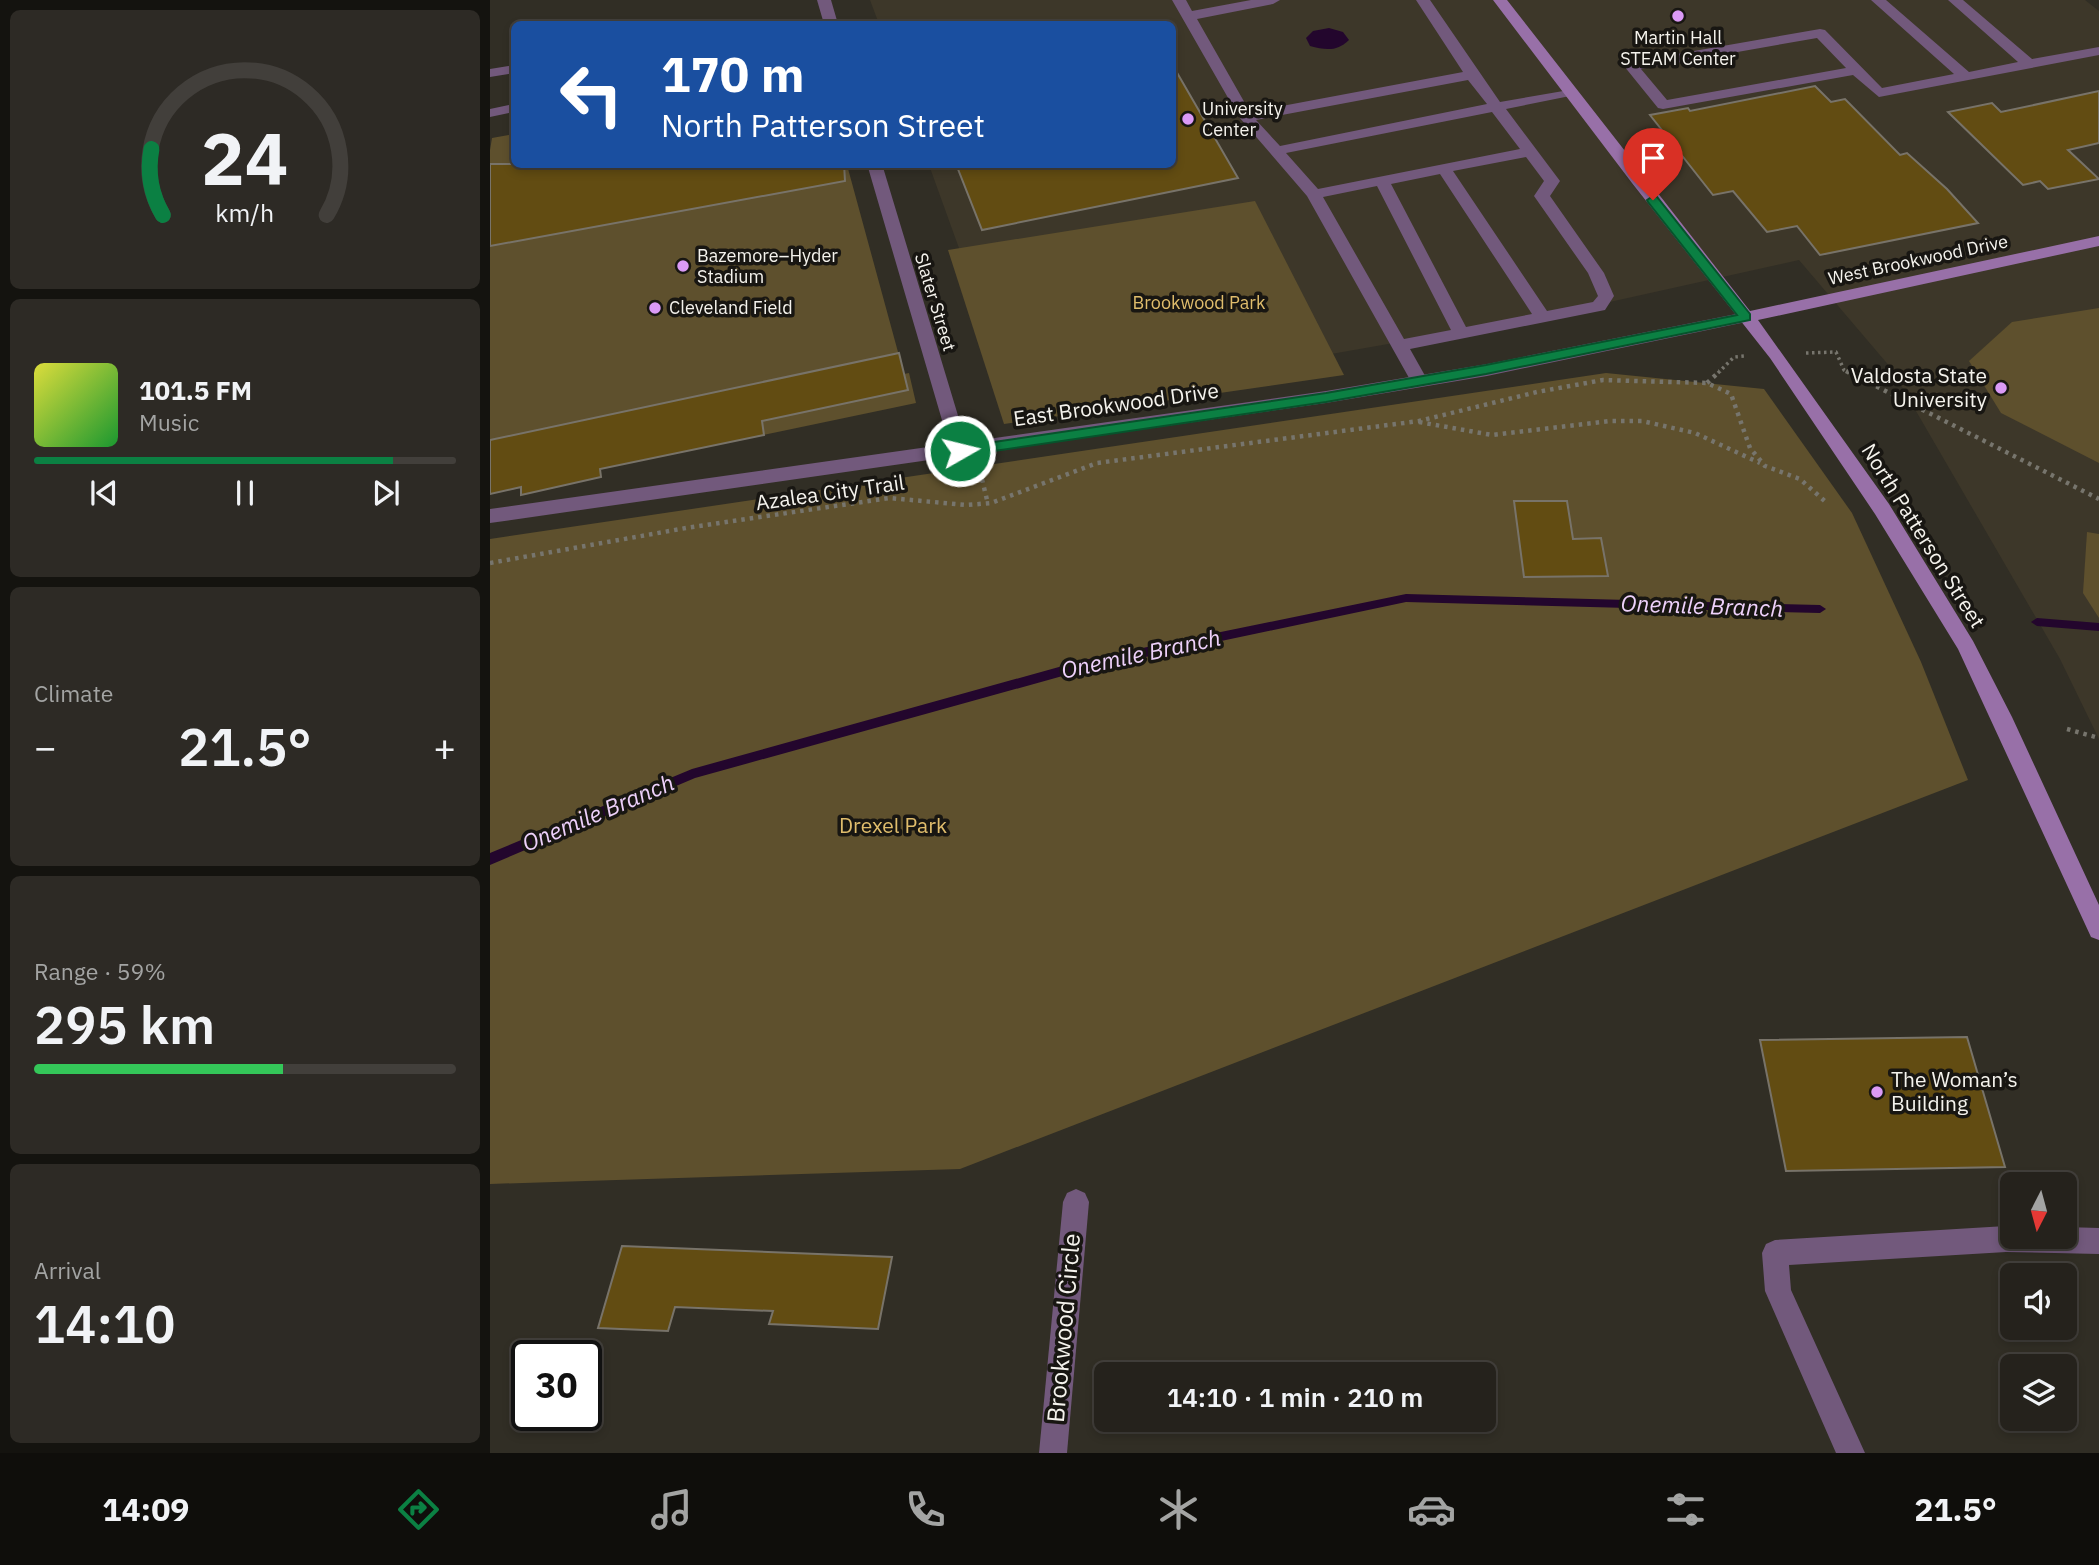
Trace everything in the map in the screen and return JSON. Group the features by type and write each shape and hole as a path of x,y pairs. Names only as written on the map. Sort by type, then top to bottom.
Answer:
{"main road":[{"name":"North Patterson Street","path":"1500,0 1776,354 1882,509 1959,633 2002,717 2099,930"},
{"name":"West Brookwood Drive","path":"1746,317 2099,241"}],"street":[{"path":"824,0 830,21"},
{"path":"1179,0 1246,117 1314,194 1419,381"},
{"path":"1188,16 1237,3 1273,0"},
{"path":"1399,346 1599,306 1606,296 1596,273 1542,196 1552,181 1472,75 1423,0"},
{"path":"1878,0 1965,76"},
{"path":"1955,0 2029,64"},
{"path":"1857,70 1663,105 1631,66 1820,33 1857,70 1879,93 2099,51"},
{"path":"490,73 511,70"},
{"path":"1246,117 1472,75"},
{"path":"1276,151 1570,92"},
{"path":"490,113 511,109"},
{"path":"1314,194 1528,152"},
{"path":"1443,167 1542,317"},
{"name":"Slater Street","path":"875,168 968,450"},
{"path":"1381,179 1461,334"},
{"name":"East Brookwood Drive","path":"490,516 968,450 1419,381 1746,317"},
{"name":"Brookwood Circle","path":"1053,1453 1076,1202"},
{"path":"1852,1453 1778,1291 1774,1253 2006,1239 2099,1241"}],"path":[{"path":"1844,370 2099,499"},
{"name":"Azalea City Trail","path":"490,563 889,498 914,497 988,504 1009,499 1076,467 1419,421 1536,392 1603,380 1707,383 1731,394 1750,448 1765,466"},
{"path":"1419,421 1455,432 1502,435 1627,420 1670,426 1730,446 1765,466 1800,479 1828,504"},
{"path":"968,450 988,504"},
{"path":"2067,729 2099,738"}],"shaded area":[{"name":"Valdosta State University","path":"870,0 2085,0 2099,11 2099,739 2060,659 1891,368 1799,260 1542,317 1017,409 930,168 1176,168 1176,21 878,21"},
{"path":"1329,28 1343,32 1349,40 1340,47 1331,49 1310,46 1306,38 1313,31"}],"green space":[{"name":"Bazemore–Hyder Stadium","path":"511,135 511,168 848,168 904,374 909,373 916,403 600,469 601,477 521,495 520,488 490,494 492,138"},
{"name":"Brookwood Park","path":"1255,201 1344,375 1004,424 948,250"},
{"path":"2099,308 2099,463 2001,413 1969,361 2012,322"},
{"name":"Drexel Park","path":"1606,373 1764,389 1852,513 1921,662 1968,780 960,1169 490,1184 490,539"},
{"path":"2087,532 2099,534 2099,618 2083,593"}],"building":[{"name":"University Center","path":"1176,71 1238,178 982,230 958,168 1176,168"},
{"path":"1815,86 1831,102 1845,99 1900,155 1907,153 1947,189 1978,223 1820,255 1797,226 1767,232 1733,191 1713,195 1650,115 1688,108 1690,111"},
{"path":"2099,91 2099,143 2068,150 2099,179 2048,189 2040,181 2023,185 1948,112 1992,103 2001,112"},
{"path":"490,164 511,164 511,168 844,168 845,181 490,246"},
{"path":"899,353 908,390 762,421 764,435 600,469 601,477 521,495 521,487 490,494 490,440"},
{"path":"1514,501 1567,501 1573,539 1601,538 1608,576 1524,577"},
{"name":"The Woman’s Building","path":"1967,1037 2005,1167 1786,1171 1760,1040"},
{"path":"622,1246 892,1257 878,1329 769,1324 773,1311 675,1307 668,1331 598,1328"}],"waterway":[{"name":"Onemile Branch","path":"490,859 692,774 1084,665 1406,598 1820,609"},
{"name":"Onemile Branch","path":"2037,622 2099,627"}],"place":[{"name":"Martin Hall STEAM Center","path":"1678,16"},
{"name":"University Center","path":"1188,119"},
{"name":"Bazemore–Hyder Stadium","path":"683,266"},
{"name":"Cleveland Field","path":"655,308"},
{"name":"Valdosta State University","path":"2001,388"},
{"name":"The Woman’s Building","path":"1877,1092"}],"route":[{"path":"960,451 1326,397 1486,369 1746,317 1653,200"}]}
